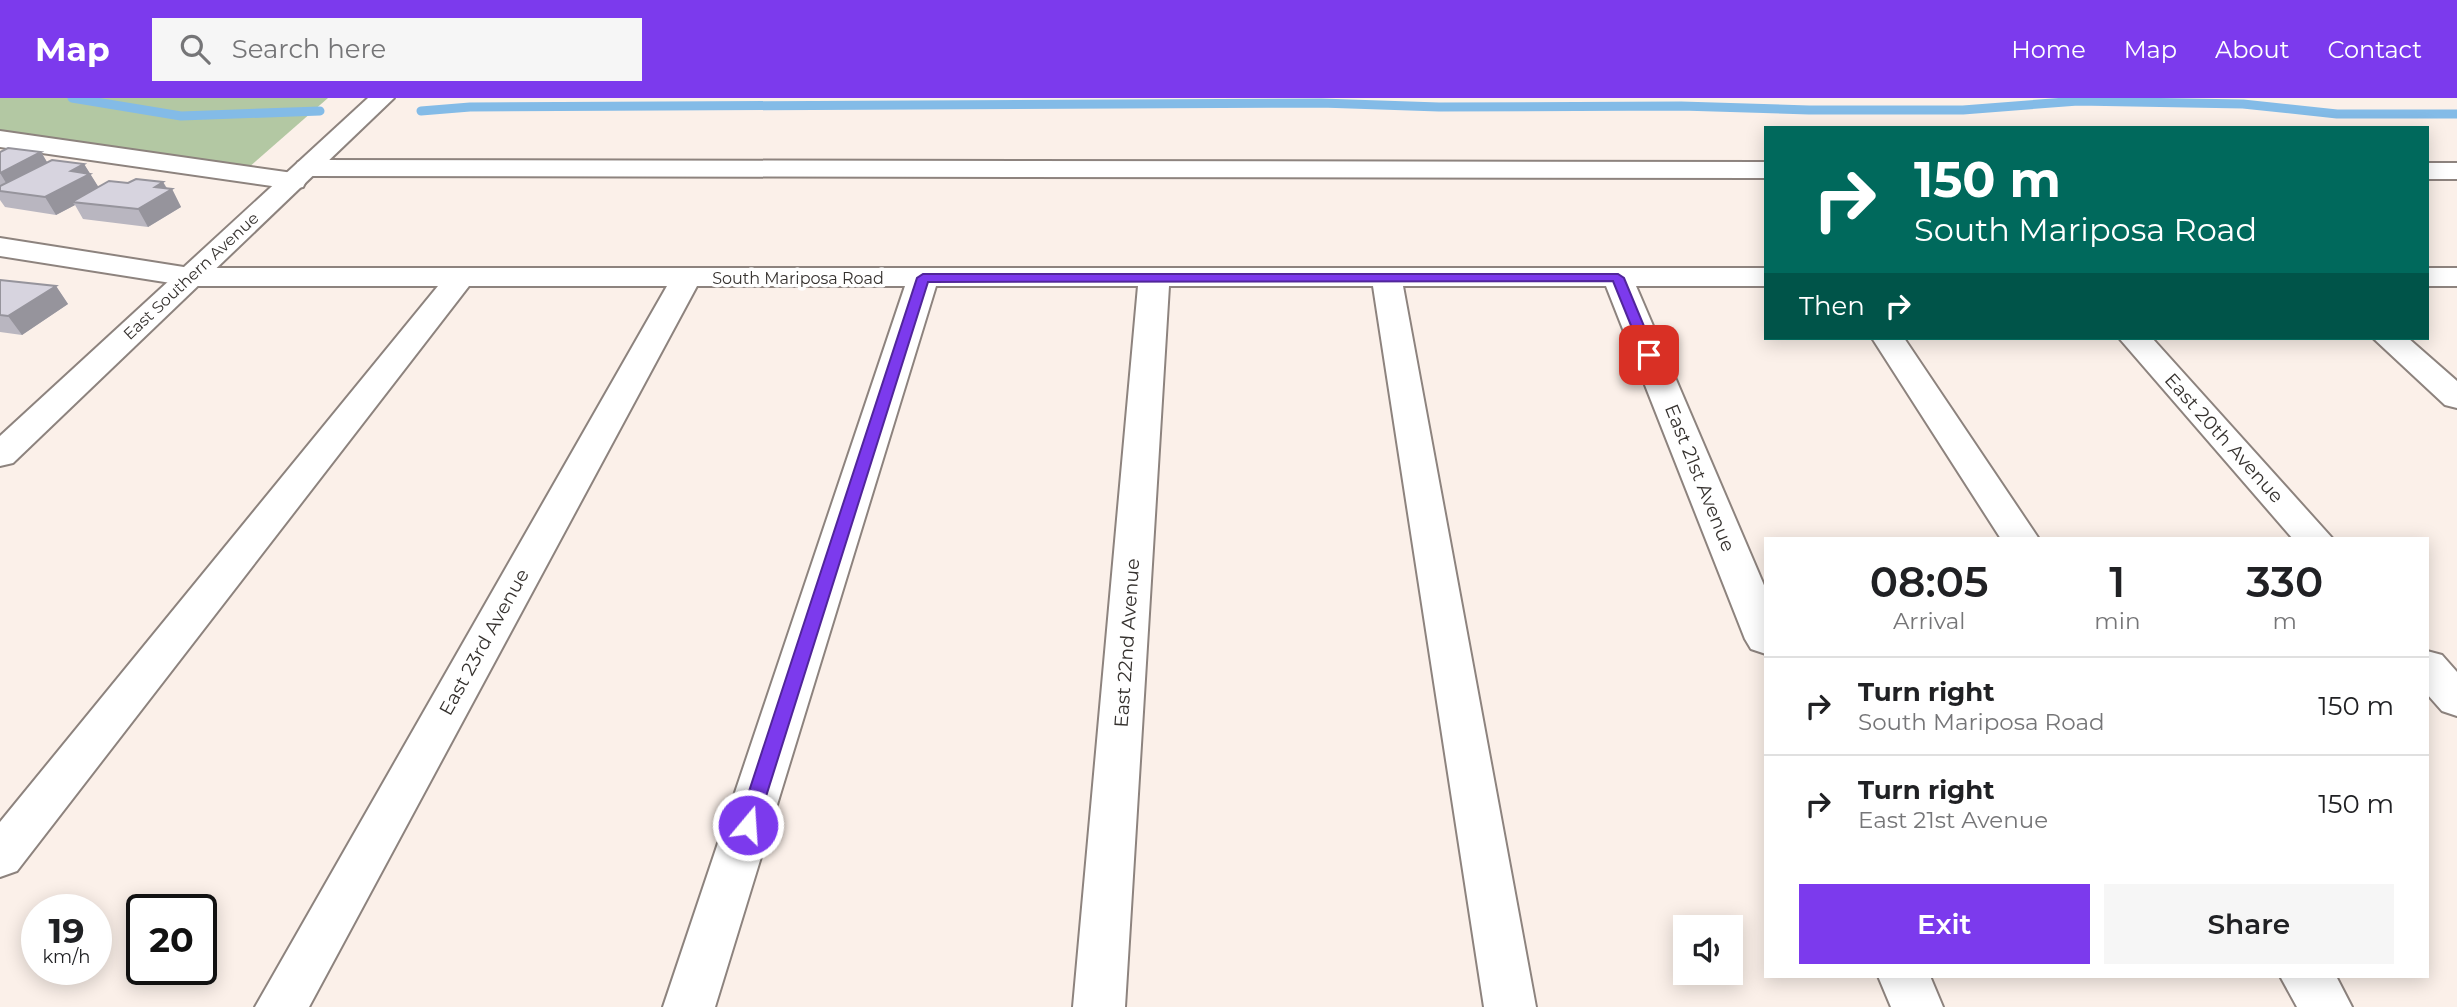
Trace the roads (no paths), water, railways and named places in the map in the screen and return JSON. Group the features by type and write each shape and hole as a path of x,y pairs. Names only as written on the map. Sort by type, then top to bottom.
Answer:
{"street":[{"name":"East Southern Avenue","path":"0,455 382,98"},
{"path":"0,139 300,175 1764,170"},
{"path":"2429,171 2457,171"},
{"name":"South Mariposa Road","path":"0,247 190,277 1764,277"},
{"name":"East 23rd Avenue","path":"281,1007 687,277"},
{"path":"2429,277 2457,277"},
{"path":"0,857 460,278"},
{"path":"689,1007 923,278"},
{"name":"East 21st Avenue","path":"1618,278 1764,634"},
{"name":"East 22nd Avenue","path":"1099,1007 1154,279"},
{"path":"1387,279 1510,1007"},
{"path":"1889,340 2019,537"},
{"name":"East 20th Avenue","path":"2137,340 2312,537"},
{"path":"2391,340 2457,398"},
{"path":"2429,668 2457,699"},
{"path":"1905,978 1917,1007"},
{"path":"2307,978 2326,1007"}],"waterway":[{"path":"72,98 181,116 320,111"},
{"path":"421,111 470,107 1321,103 1439,107 1681,106 1809,110 1963,110 2078,101 2243,104 2337,114 2457,114"}]}
